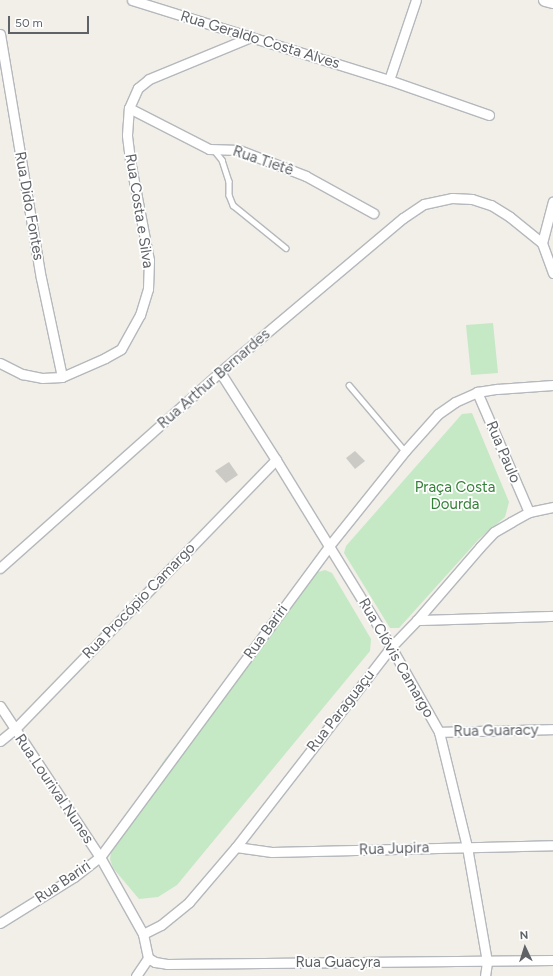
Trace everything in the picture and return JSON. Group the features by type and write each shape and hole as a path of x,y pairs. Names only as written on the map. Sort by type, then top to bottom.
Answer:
{"street":[{"name":"Rua Geraldo Costa Alves","path":"132,0 389,80 489,115"},
{"path":"389,80 416,0"},
{"path":"545,0 553,2"},
{"name":"Rua Dido Fontes","path":"0,34 41,278 62,377"},
{"name":"Rua Costa e Silva","path":"0,363 22,374 42,378 62,377 105,358 121,349 140,316 148,289 149,260 127,134 129,108 138,88 149,79 251,37"},
{"name":"Rua Tietê","path":"129,108 209,149 238,150 306,176 373,213"},
{"name":"Rua Arthur Bernardes","path":"0,568 220,372 403,218 424,204 452,198 472,199 491,205 510,217 542,243"},
{"path":"553,201 542,243 553,273"},
{"name":"Rua Clóvis Camargo","path":"220,372 391,647 439,732 467,846 487,962 485,976"},
{"name":"Rua Bariri","path":"0,923 74,877 100,857 329,546 405,451 438,414 455,402 477,392 553,385"},
{"name":"Rua Paulo","path":"477,392 529,512"},
{"name":"Rua Procópio Camargo","path":"0,741 15,729 276,460"},
{"name":"Rua Paraguaçu","path":"143,934 160,925 190,902 236,847 391,647 417,620 494,532 529,512 553,507"},
{"path":"417,620 553,616"},
{"name":"Rua Lourival Nunes","path":"0,706 100,857 143,934"},
{"name":"Rua Guaracy","path":"439,732 553,730"},
{"name":"Rua Jupira","path":"236,847 272,852 553,845"},
{"path":"136,976 148,958 143,934"},
{"name":"Rua Guacyra","path":"148,958 156,962 167,964 487,962 553,960"}],"lane":[{"path":"214,150 222,160 228,181 229,195 233,205 286,248"},
{"path":"349,385 405,451"}],"green space":[{"path":"493,323 498,373 471,375 466,325"},
{"name":"Praça Costa Dourda","path":"472,413 509,502 505,517 479,539 399,628 390,628 344,553 346,546 462,414"},
{"path":"325,570 332,573 371,639 370,651 177,885 158,897 139,899 113,868 110,859 112,846 165,759 315,573"}],"building":[{"path":"355,451 365,461 355,469 346,458"},
{"path":"229,462 238,475 226,483 215,471"}]}
